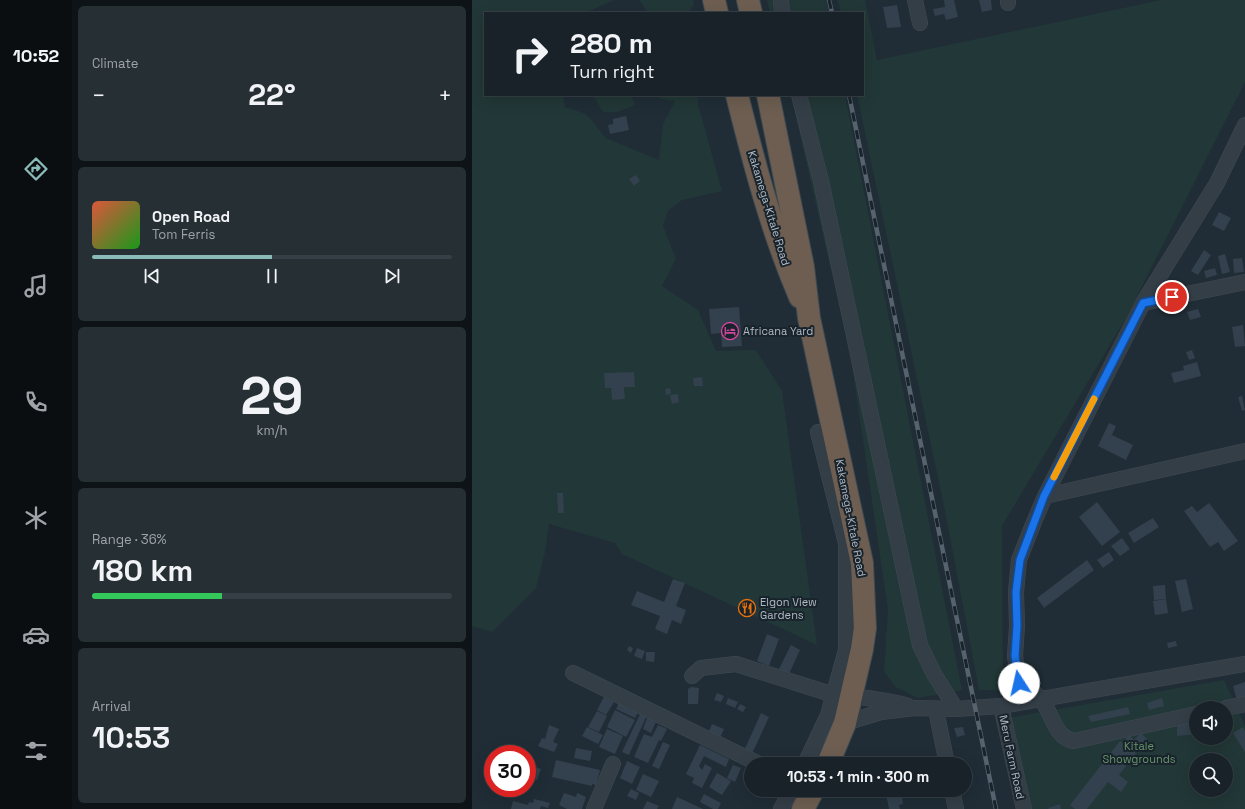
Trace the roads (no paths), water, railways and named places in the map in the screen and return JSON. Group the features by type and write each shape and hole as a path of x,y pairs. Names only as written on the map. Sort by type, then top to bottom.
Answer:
{"highway":[{"path":"714,0 717,12"},
{"path":"748,0 751,12"},
{"name":"Kakamega-Kitale Road","path":"737,96 752,158 788,269 809,318"},
{"name":"Kakamega-Kitale Road","path":"768,96 803,267 809,318 862,563 865,628 843,695 845,723 831,757"},
{"path":"803,809 809,797"}],"street":[{"path":"780,0 782,12"},
{"path":"915,0 920,23"},
{"path":"799,96 825,196 920,645 934,674 956,709"},
{"path":"1189,716 1074,741 1068,740 1062,736 1041,699 1019,683 1015,656 1017,626 1016,592 1020,560 1044,496 1143,303 1217,183 1245,125"},
{"path":"1143,303 1245,282"},
{"path":"808,757 828,715 843,695 846,650 846,544 818,432"},
{"path":"1044,496 1245,450"},
{"path":"692,676 701,668 736,664 843,695 895,702 915,708 936,710 1001,706 1245,664"},
{"path":"573,673 745,757"},
{"path":"1233,707 1245,704"},
{"name":"Meru Farm Road","path":"1001,706 1024,809"},
{"path":"845,723 881,712 915,708"},
{"path":"936,710 946,757"},
{"path":"594,809 613,764"},
{"path":"781,809 787,797"},
{"path":"953,797 956,809"}],"railway":[{"path":"829,0 832,12"},
{"path":"849,96 996,809"}],"place":[{"name":"Africana Yard","path":"730,331"},
{"name":"Elgon View Gardens","path":"747,608"}],"park label":[{"name":"Kitale Showgrounds","path":"1139,752"}]}
